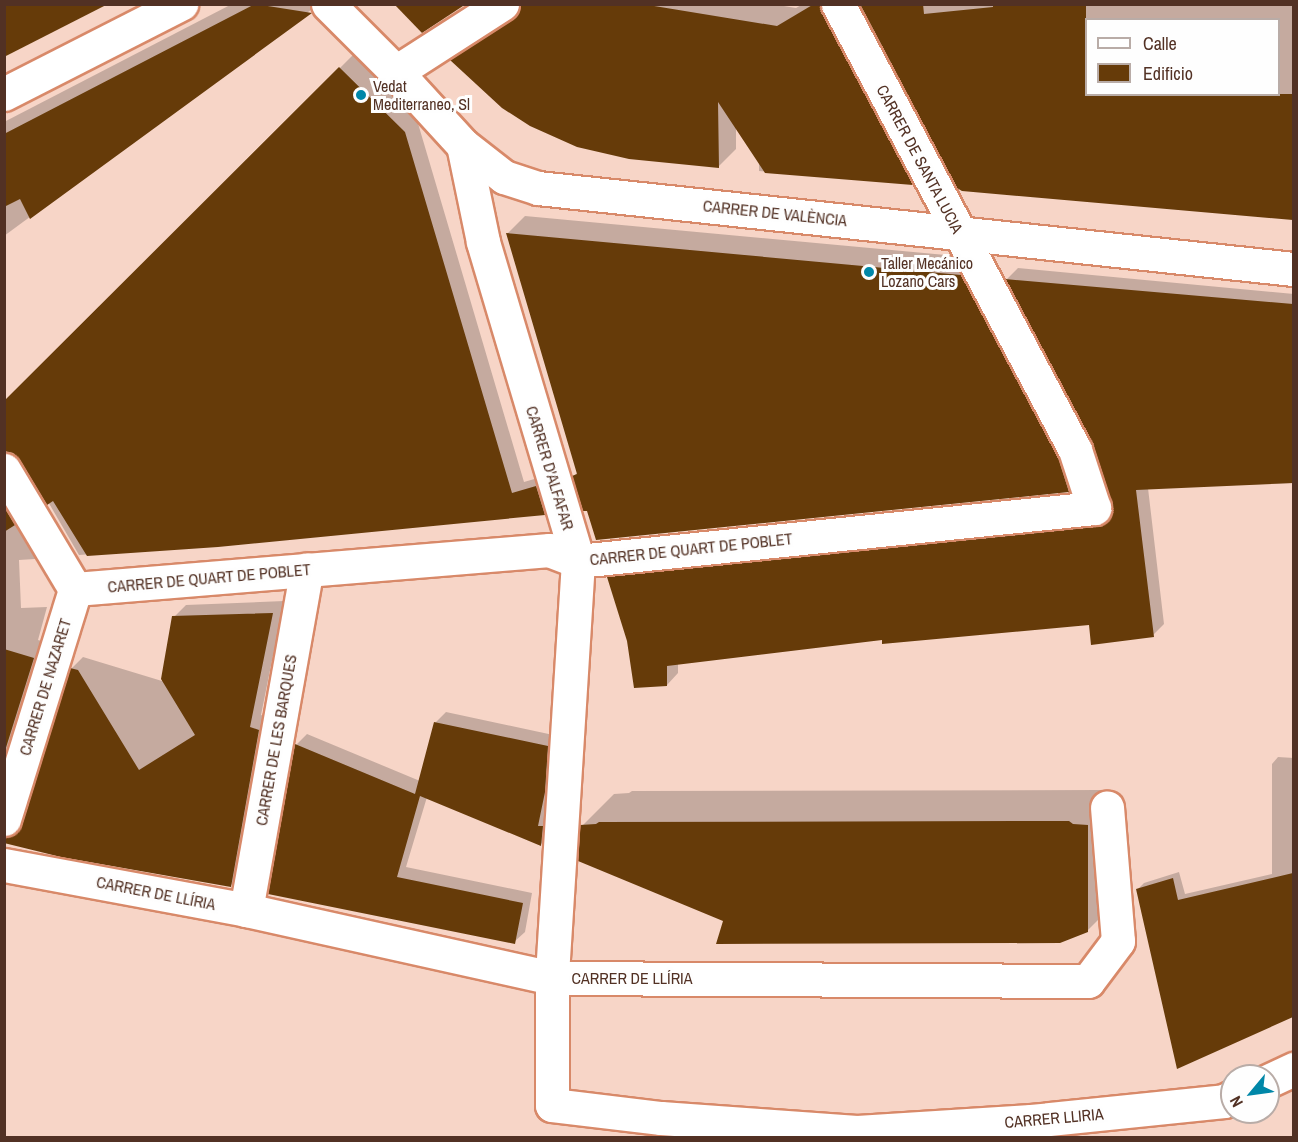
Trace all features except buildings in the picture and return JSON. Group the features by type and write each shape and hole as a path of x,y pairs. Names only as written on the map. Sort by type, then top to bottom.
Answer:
{"street":[{"path":"4,94 181,4"},
{"name":"CARRER DE VALÈNCIA","path":"328,4 396,72 463,145 504,177 538,188 1293,269"},
{"path":"396,72 502,4"},
{"name":"CARRER DE SANTA LUCIA","path":"838,4 1075,450 1094,508"},
{"name":"CARRER D'ALFAFAR","path":"463,145 483,242 578,561 552,978 552,1105"},
{"path":"4,470 75,589"},
{"name":"CARRER DE QUART DE POBLET","path":"75,589 549,550 578,561 1094,508"},
{"name":"CARRER DE LES BARQUES","path":"246,910 307,569"},
{"name":"CARRER DE NAZARET","path":"4,819 75,589"},
{"name":"CARRER DE LLÍRIA","path":"4,865 246,910 552,978 1089,981 1118,941 1107,807"},
{"name":"CARRER LLIRIA","path":"552,1105 661,1118 857,1132 1031,1120 1220,1101"}],"place":[{"name":"Vedat Mediterraneo, Sl","path":"361,95"},
{"name":"Taller Mecánico Lozano Cars","path":"869,272"}]}
